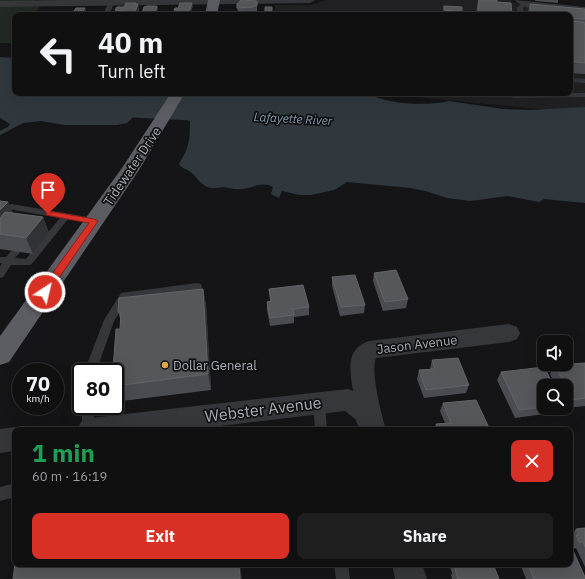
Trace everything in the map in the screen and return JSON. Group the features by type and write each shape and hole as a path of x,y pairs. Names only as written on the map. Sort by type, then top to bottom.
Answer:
{"highway":[{"path":"212,12 214,1"},
{"name":"Tidewater Drive","path":"0,355 148,142 176,96"}],"street":[{"path":"0,4 40,2 111,3 310,0"},
{"path":"522,2 585,10"},
{"name":"Jason Avenue","path":"371,422 362,369 363,358 369,350 509,333"},
{"name":"Webster Avenue","path":"136,427 167,425 348,400 360,406 371,422"},
{"path":"0,441 12,439"},
{"path":"408,567 411,579"}],"lane":[{"path":"520,12 522,2"},
{"path":"107,12 111,3"},
{"path":"573,80 585,82"},
{"path":"573,95 585,95"},
{"path":"11,208 29,214 94,221"},
{"path":"4,260 28,263 65,217"},
{"path":"0,275 4,260 16,252"},
{"path":"93,363 109,320 125,296 197,287"},
{"path":"319,403 321,427"},
{"path":"88,415 89,427"},
{"path":"0,494 12,491"},
{"path":"341,567 343,579"}],"shaded area":[{"path":"0,0 35,0 31,6 39,7 37,12 12,12 12,43 0,43"},
{"path":"327,0 511,0 512,2 535,9 572,12 275,12 275,5 311,5"},
{"path":"573,12 585,13 585,111 570,112 406,96 573,96"}],"water":[{"path":"0,57 12,58 12,96 374,96 396,102 430,104 449,101 503,109 531,110 585,107 585,203 544,199 539,202 508,196 470,201 447,198 411,188 347,182 334,190 311,195 300,195 282,191 279,198 271,194 273,187 269,185 258,185 239,189 224,187 211,188 203,184 192,173 182,167 179,164 188,144 190,121 171,110 153,110 133,117 127,123 117,125 65,125 41,121 23,123 0,135 0,131 8,127 10,124 0,118"}],"building":[{"path":"241,0 257,1 257,6 237,8 237,4"},
{"path":"479,0 497,0 497,2 511,3 512,12 478,12"},
{"path":"126,3 138,4 135,12 115,10 117,7 124,7"},
{"path":"180,3 192,3 190,10 174,10 175,8 178,8"},
{"path":"530,4 585,9 585,19 573,18 573,12 531,12"},
{"path":"157,6 155,12 142,12 144,7"},
{"path":"444,6 462,7 462,12 444,10"},
{"path":"265,7 272,7 272,11 265,11"},
{"path":"76,8 85,8 83,12 73,12"},
{"path":"573,21 584,22 585,63 573,61"},
{"path":"0,201 8,202 0,210"},
{"path":"5,212 43,217 26,238 0,234 0,218"},
{"path":"396,270 408,299 385,302 374,273"},
{"path":"355,275 365,305 341,307 332,277"},
{"path":"303,285 309,307 293,309 294,315 270,318 267,302 271,301 269,289"},
{"name":"Dollar General","path":"203,289 208,374 124,385 124,363 114,363 116,329 120,329 121,312 118,312 119,298"},
{"path":"458,358 469,385 426,390 419,370 435,369 432,360"},
{"path":"585,363 585,398 573,400 573,379 562,379 558,371 573,371 573,364"},
{"path":"537,368 537,371 546,371 550,379 537,379 537,408 519,410 501,372"},
{"path":"476,400 489,427 437,427 436,424 451,423 443,403"},
{"path":"585,528 585,547 583,542 579,542 576,535 579,535 576,529"},
{"path":"573,551 585,577 585,579 534,579 529,567 573,567"},
{"path":"15,567 239,567 240,579 13,579"},
{"path":"494,567 499,579 458,579 456,568"}],"waterway":[{"name":"Lafayette River","path":"102,109 221,115"}],"place":[{"name":"Dollar General","path":"165,365"}],"route":[{"path":"45,292 94,221 48,214"}]}
